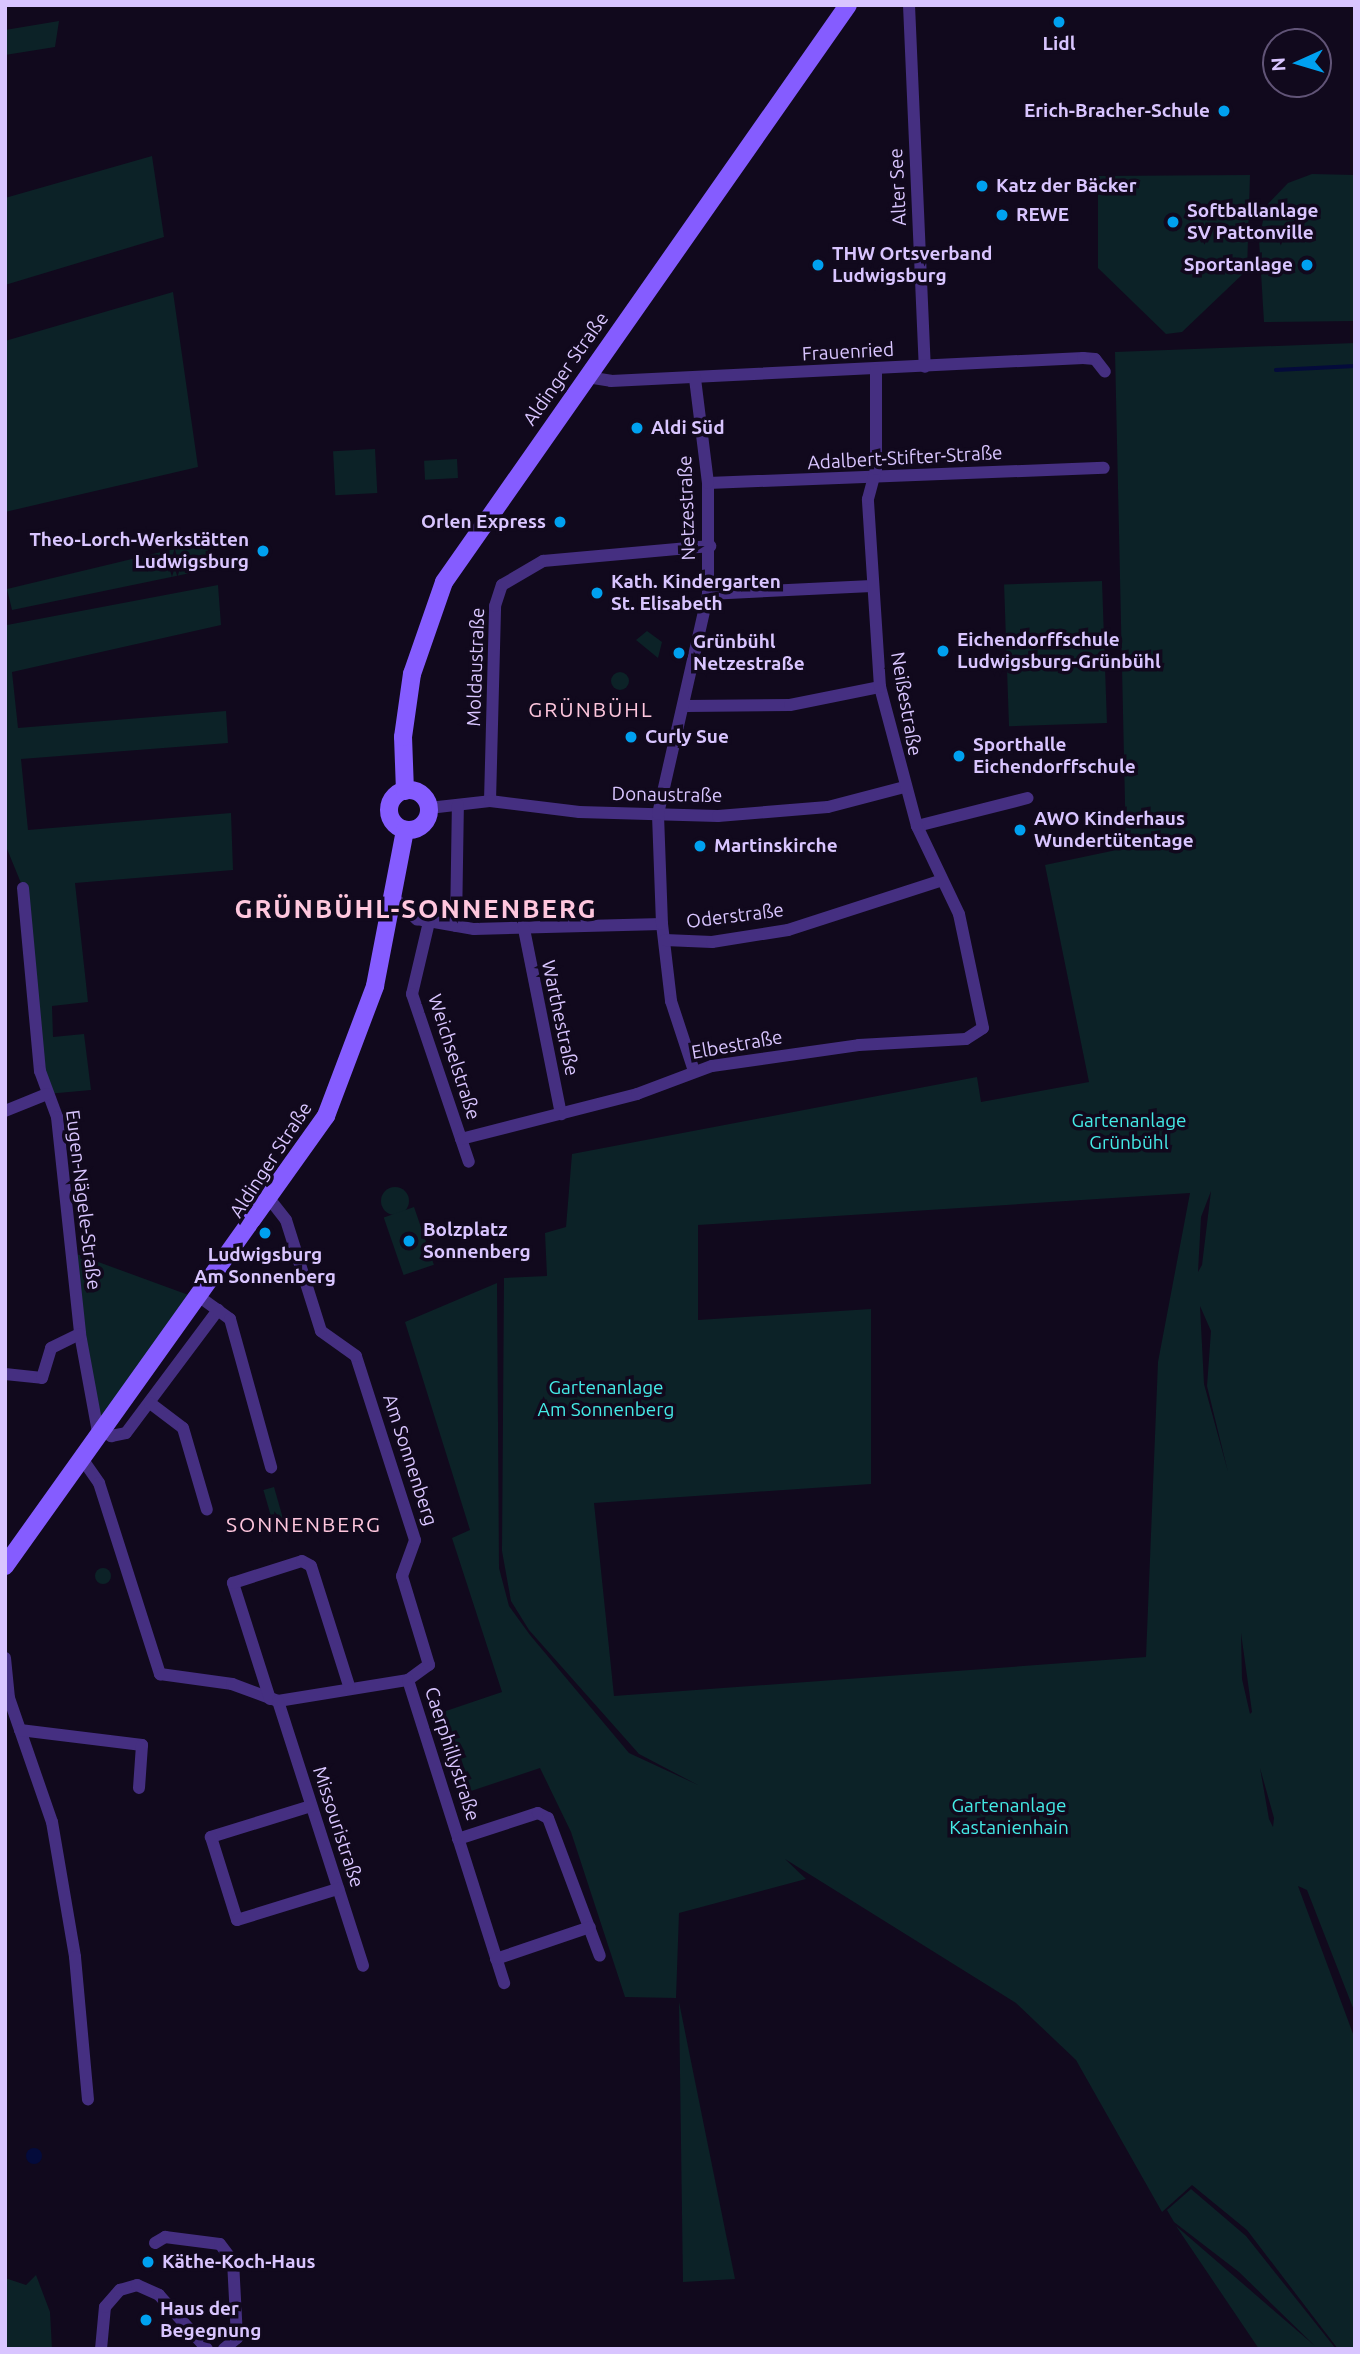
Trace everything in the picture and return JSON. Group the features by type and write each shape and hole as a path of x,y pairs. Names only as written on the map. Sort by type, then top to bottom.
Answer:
{"main road":[{"name":"Aldinger Straße","path":"405,790 406,705 436,600 485,517 587,377 848,5"},
{"path":"405,790 418,792 429,808 422,825 405,830 389,810 405,790"},
{"name":"Aldinger Straße","path":"5,1566 271,1201 326,1116 357,1045 393,897 405,830"}],"street":[{"name":"Alter See","path":"909,5 925,367"},
{"name":"Frauenried","path":"587,377 695,378 1090,358 1105,372"},
{"name":"Neißestraße","path":"876,370 872,586 880,687 916,826 940,881 949,884 964,932 983,1028"},
{"name":"Netzestraße","path":"662,924 658,814 686,706 708,594 708,483 695,378"},
{"name":"Adalbert-Stifter-Straße","path":"708,483 872,479 1104,468"},
{"name":"Moldaustraße","path":"491,801 495,606 502,585 543,561 710,545"},
{"path":"708,594 872,586"},
{"path":"686,706 790,705 880,687"},
{"name":"Donaustraße","path":"429,808 491,801 658,814 788,812 904,787"},
{"path":"916,826 1028,798"},
{"path":"457,926 458,805"},
{"name":"Oderstraße","path":"393,897 429,922 457,926 524,929 662,924 665,940 712,942 788,930 940,881"},
{"name":"Eugen-Nägele-Straße","path":"23,888 47,1094 57,1117 80,1334 94,1423 103,1431"},
{"name":"Weichselstraße","path":"429,922 412,994 469,1162"},
{"name":"Warthestraße","path":"524,929 530,970 561,1114"},
{"path":"665,940 671,1001 694,1070"},
{"name":"Elbestraße","path":"461,1139 561,1114 694,1070 859,1045 966,1039 983,1028"},
{"path":"5,1111 47,1094"},
{"name":"Am Sonnenberg","path":"271,1201 286,1220 321,1331 356,1356 415,1540 402,1576 429,1665 408,1680"},
{"path":"201,1298 230,1319 271,1467"},
{"path":"103,1431 126,1433 218,1310"},
{"path":"5,1374 42,1378 51,1348 80,1334"},
{"path":"150,1403 183,1428 207,1510"},
{"path":"83,1460 99,1483 160,1674 232,1684 274,1700 408,1680"},
{"name":"Missouristraße","path":"350,1689 311,1566 302,1561 233,1583 311,1806 363,1966"},
{"path":"5,1658 20,1730 52,1822 75,1957 88,2099"},
{"name":"Caerphillystraße","path":"408,1680 504,1983"},
{"path":"20,1730 142,1745 139,1788"},
{"path":"311,1806 211,1837 237,1920 338,1889"},
{"name":"Caerphillystraße","path":"458,1839 538,1813 548,1818 600,1956"},
{"path":"496,1959 590,1927"},
{"path":"155,2243 165,2237 220,2244 233,2261 237,2338 224,2349"},
{"path":"102,2349 105,2307 120,2290 137,2285 159,2295 207,2349"}],"green space":[{"path":"59,21 55,47 5,55 5,30"},
{"path":"152,156 164,237 5,285 5,198"},
{"name":"Sportanlage","path":"1312,174 1355,175 1355,321 1264,322 1259,240 1266,206 1288,183"},
{"name":"Softballanlage SV Pattonville","path":"1250,175 1247,270 1182,332 1166,334 1098,268 1098,176"},
{"path":"173,292 198,467 5,512 5,341"},
{"path":"1355,343 1355,2013 1307,1890 1298,1886 1355,2039 1355,2349 1338,2349 1247,2230 1192,2185 1162,2212 1076,2060 1016,2003 785,1859 806,1879 679,1913 676,1998 625,1997 571,1832 540,1768 465,1793 440,1713 502,1692 452,1538 470,1530 405,1322 497,1283 499,1568 509,1606 629,1753 698,1785 639,1754 529,1630 511,1601 502,1551 504,1278 547,1276 545,1233 566,1227 572,1154 977,1077 981,1102 1089,1082 1045,865 1126,848 1115,352","holes":["1211,1191 1202,1265 1198,1272 1201,1217","1190,1193 1158,1362 1146,1657 614,1696 594,1503 871,1484 871,1309 698,1320 698,1225","1200,1306 1211,1331 1207,1386 1228,1472 1204,1384","1241,1633 1252,1712 1250,1714 1242,1679","1260,1768 1274,1818 1273,1827 1269,1819"]},
{"path":"375,449 377,493 335,495 333,451"},
{"path":"457,459 458,478 425,480 424,461"},
{"path":"207,541 210,569 12,610 7,589"},
{"path":"1102,581 1107,723 1009,726 1004,584"},
{"path":"218,585 221,625 12,672 18,728 226,711 228,743 21,759 28,830 231,813 233,870 75,883 88,1002 52,1006 53,1037 84,1034 91,1090 47,1094 23,888 5,844 5,619 7,625"},
{"path":"647,631 662,642 658,658 636,640"},
{"path":"616,672 624,672 629,681 627,688 616,690 611,685 611,677"},
{"path":"395,1187 405,1191 409,1201 405,1211 395,1215 385,1211 381,1201 385,1191"},
{"name":"Bolzplatz Sonnenberg","path":"414,1207 434,1265 404,1275 384,1217"},
{"path":"71,1252 194,1297 97,1427"},
{"path":"274,1487 284,1521 273,1524 263,1490"},
{"path":"100,1568 106,1568 111,1576 109,1582 100,1584 95,1579 95,1573"},
{"path":"679,2002 735,2279 683,2282"},
{"path":"1191,2189 1246,2236 1336,2349 1259,2349 1176,2226 1315,2346 1239,2272 1174,2222 1167,2210"},
{"path":"36,2275 50,2312 52,2349 5,2349 5,2278 26,2285"}],"shaded area":[{"path":"34,2148 42,2156 34,2164 26,2156"}],"waterway":[{"path":"1276,370 1355,366"}],"place":[{"name":"Lidl","path":"1059,22"},
{"name":"Erich-Bracher-Schule","path":"1224,111"},
{"name":"Katz der Bäcker","path":"982,186"},
{"name":"REWE","path":"1002,215"},
{"name":"Softballanlage SV Pattonville","path":"1173,222"},
{"name":"THW Ortsverband Ludwigsburg","path":"818,265"},
{"name":"Sportanlage","path":"1307,265"},
{"name":"Aldi Süd","path":"637,428"},
{"name":"Orlen Express","path":"560,522"},
{"name":"Theo-Lorch-Werkstätten Ludwigsburg","path":"263,551"},
{"name":"Kath. Kindergarten St. Elisabeth","path":"597,593"},
{"name":"Eichendorffschule Ludwigsburg-Grünbühl","path":"943,651"},
{"name":"Grünbühl Netzestraße","path":"679,653"},
{"name":"Curly Sue","path":"631,737"},
{"name":"Sporthalle Eichendorffschule","path":"959,756"},
{"name":"AWO Kinderhaus Wundertütentage","path":"1020,830"},
{"name":"Martinskirche","path":"700,846"},
{"name":"Ludwigsburg Am Sonnenberg","path":"265,1233"},
{"name":"Bolzplatz Sonnenberg","path":"409,1241"},
{"name":"Käthe-Koch-Haus","path":"148,2262"},
{"name":"Haus der Begegnung","path":"146,2320"}],"district":[{"name":"GRÜNBÜHL","path":"591,709"},
{"name":"GRÜNBÜHL-SONNENBERG","path":"416,909"},
{"name":"SONNENBERG","path":"304,1524"}],"park label":[{"name":"Gartenanlage Grünbühl","path":"1129,1132"},
{"name":"Gartenanlage Am Sonnenberg","path":"606,1399"},
{"name":"Gartenanlage Kastanienhain","path":"1009,1817"}]}
